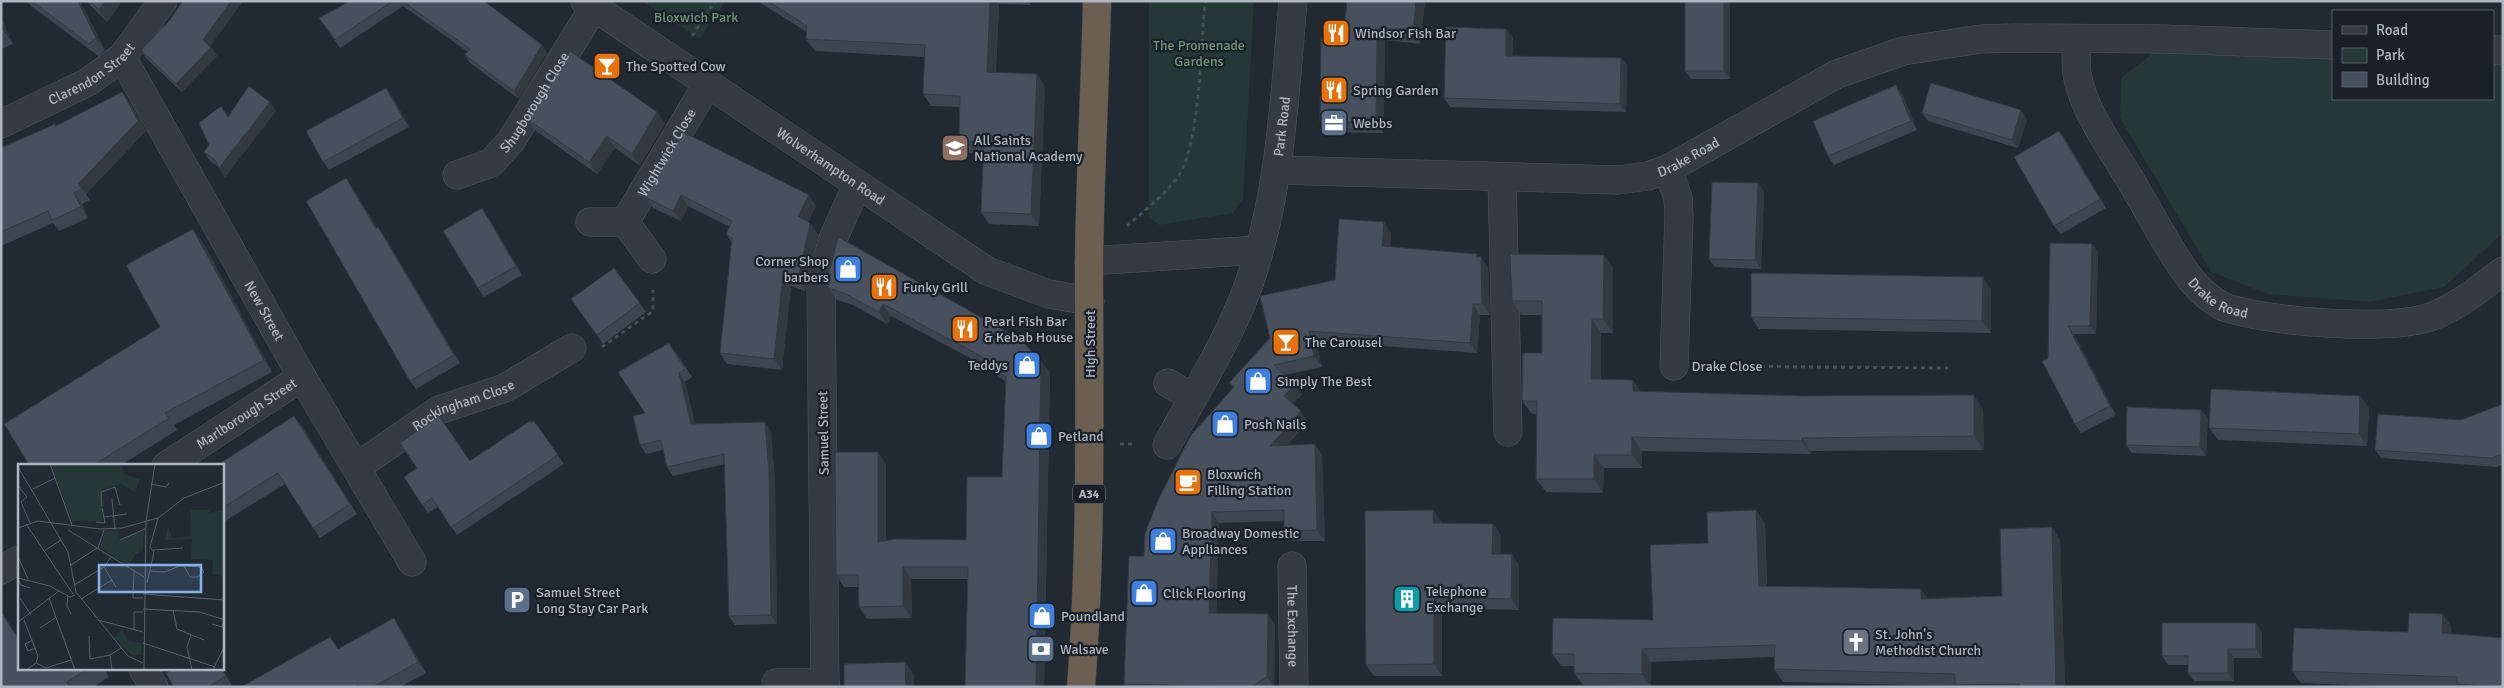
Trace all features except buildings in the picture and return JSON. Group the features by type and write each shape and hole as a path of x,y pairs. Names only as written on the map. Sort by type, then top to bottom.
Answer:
{"highway":[{"name":"High Street","path":"1081,687 1087,613 1090,443 1090,261 1098,1"}],"street":[{"name":"Clarendon Street","path":"1,124 88,82 122,57 163,1"},
{"name":"Park Road","path":"1167,445 1241,303 1253,273 1278,170 1293,1"},
{"name":"Wolverhampton Road","path":"590,4 987,271 1049,294 1090,301"},
{"name":"Shugborough Close","path":"457,175 490,163 511,141 590,4"},
{"name":"Drake Road","path":"1278,170 1618,180 1648,176 1668,169 1837,74 1902,51 1981,39 2163,39 2332,45"},
{"name":"Drake Road","path":"2077,39 2077,73 2082,93 2098,126 2184,268 2204,294 2225,307 2253,315 2328,323 2385,323 2431,316 2460,303 2503,271"},
{"name":"New Street","path":"122,57 302,377 412,562"},
{"name":"Wightwick Close","path":"625,222 708,83"},
{"name":"Drake Close","path":"1668,169 1678,198 1679,217 1674,366"},
{"path":"1502,178 1508,432"},
{"name":"Samuel Street","path":"825,685 821,286 832,241 857,185"},
{"path":"590,222 625,222 652,259"},
{"path":"1090,261 1259,250"},
{"name":"Rockingham Close","path":"357,467 438,410 505,388 572,348"},
{"name":"Marlborough Street","path":"169,464 302,377"},
{"path":"1168,382 1192,397"},
{"path":"1,570 18,561"},
{"name":"The Exchange","path":"1292,566 1294,687"},
{"path":"144,670 154,687"},
{"path":"776,683 825,685"}],"path":[{"path":"676,61 714,1"},
{"path":"1126,227 1179,175 1186,159 1194,124 1205,1"},
{"path":"572,348 601,348 653,311 652,259"},
{"name":"Drake Close","path":"1674,366 1948,368"},
{"path":"1090,443 1167,445"}],"green space":[{"name":"Bloxwich Park","path":"642,1 725,1 700,39"},
{"name":"The Promenade Gardens","path":"1149,1 1254,1 1243,199 1233,213 1159,225 1149,217"},
{"path":"2157,50 2332,54 2332,100 2494,100 2494,59 2503,65 2503,233 2444,287 2370,302 2268,294 2211,272 2120,118 2121,78"}],"place":[{"name":"Windsor Fish Bar","path":"1336,33"},
{"name":"The Spotted Cow","path":"607,66"},
{"name":"Spring Garden","path":"1334,90"},
{"name":"Webbs","path":"1334,123"},
{"name":"All Saints National Academy","path":"955,148"},
{"name":"Corner Shop barbers","path":"848,269"},
{"name":"Funky Grill","path":"884,287"},
{"name":"Pearl Fish Bar & Kebab House","path":"965,329"},
{"name":"The Carousel","path":"1286,342"},
{"name":"Teddys","path":"1027,365"},
{"name":"Simply The Best","path":"1258,381"},
{"name":"Posh Nails","path":"1225,424"},
{"name":"Petland","path":"1039,436"},
{"name":"Bloxwich Filling Station","path":"1188,482"},
{"name":"Broadway Domestic Appliances","path":"1163,541"},
{"name":"Click Flooring","path":"1144,593"},
{"name":"Telephone Exchange","path":"1407,599"},
{"name":"Samuel Street Long Stay Car Park","path":"517,600"},
{"name":"Poundland","path":"1042,616"},
{"name":"St. John's Methodist Church","path":"1856,642"},
{"name":"Walsave","path":"1041,649"}]}
